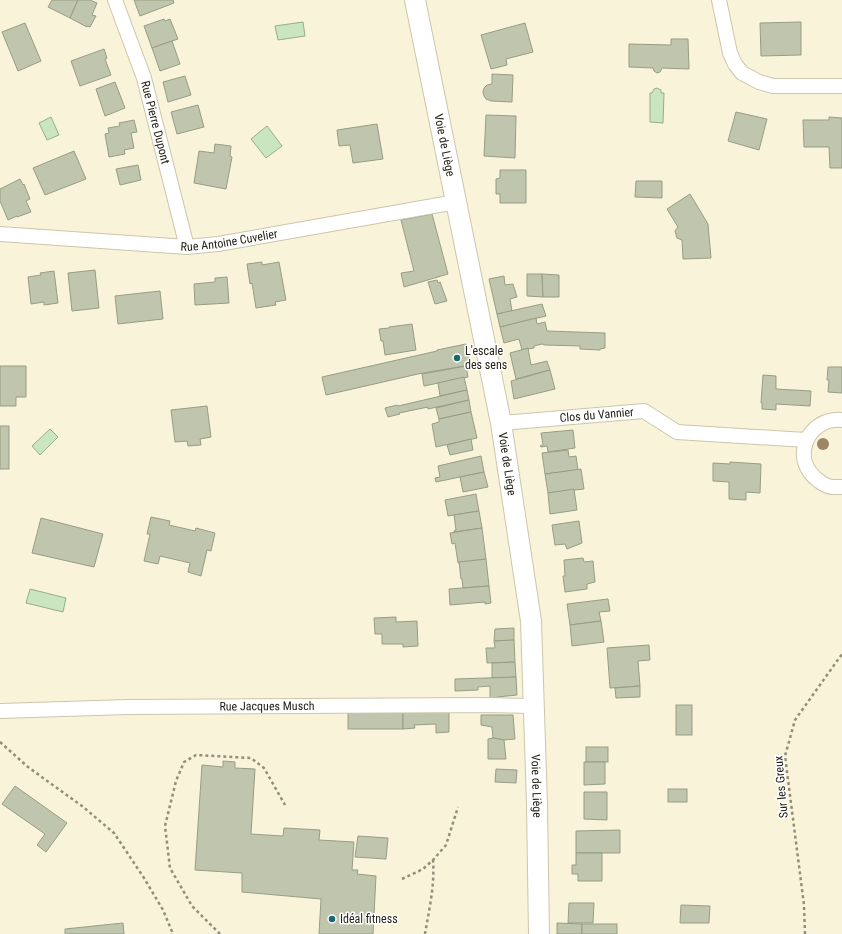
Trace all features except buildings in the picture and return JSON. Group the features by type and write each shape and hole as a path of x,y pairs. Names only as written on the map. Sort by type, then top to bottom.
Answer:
{"street":[{"name":"Rue Pierre Dupont","path":"115,0 144,78 187,247"},
{"name":"Voie de Liège","path":"415,0 501,423 530,621 537,804 539,934"},
{"path":"719,0 730,53 742,74 759,82 773,86 842,86"},
{"name":"Rue Antoine Cuvelier","path":"0,234 187,247 218,244 456,202"},
{"name":"Clos du Vannier","path":"501,423 644,411 676,432 806,440"},
{"path":"842,420 836,419 824,422 818,426 809,434 806,440 804,452 804,459 808,471 814,478 823,484 832,487 842,487"},
{"name":"Rue Jacques Musch","path":"0,711 128,707 533,706"}],"path":[{"name":"Sur les Greux","path":"805,934 804,905 785,756 795,720 842,654"},
{"path":"0,742 28,767 82,806 114,833 163,910 173,934"},
{"path":"220,934 192,906 170,868 165,826 176,781 184,762 196,755 251,758 264,768 285,805"},
{"path":"402,879 423,868 433,860 446,845 458,807"},
{"path":"425,934 434,874 433,860"}],"shaded area":[{"path":"303,22 305,36 278,40 275,26"},
{"path":"657,88 661,90 661,93 664,93 663,123 650,122 650,93"},
{"path":"51,117 59,135 47,140 39,123"},
{"path":"267,126 282,146 266,158 251,139"},
{"path":"50,429 58,437 40,455 32,446"},
{"path":"30,589 66,598 63,612 26,603"}],"place":[{"name":"L'escale des sens","path":"457,358"},
{"name":"Idéal fitness","path":"332,919"}]}
